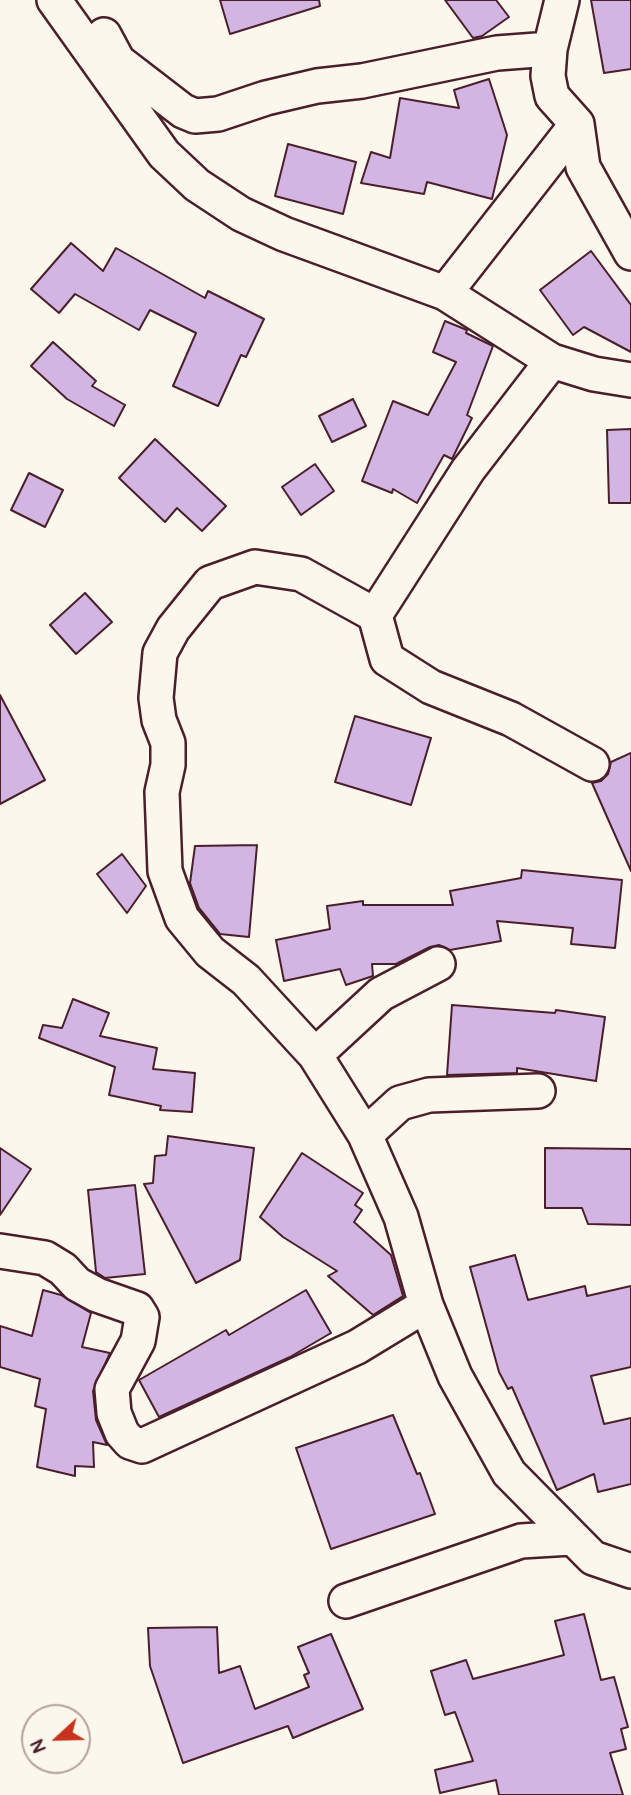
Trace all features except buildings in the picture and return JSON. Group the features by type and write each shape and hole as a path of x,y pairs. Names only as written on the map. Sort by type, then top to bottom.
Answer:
{"street":[{"path":"54,0 164,154 197,185 241,214 284,234 445,293 552,361 594,374 631,380"},
{"path":"71,0 104,35 118,61 183,111 195,116 218,114 266,98 317,86 362,81 497,53 550,49"},
{"path":"562,0 550,49 548,76 552,96 577,124 583,167 631,253"},
{"path":"164,154 195,116"},
{"path":"445,293 577,124"},
{"path":"375,615 468,470 552,361"},
{"path":"592,764 511,719 431,687 387,659 375,615 301,574 255,567 210,583 173,629 160,653 156,698 159,720 168,743 168,765 162,792 165,870 182,918 210,952 246,980 315,1055 365,1135 401,1217 426,1305 455,1376 509,1473 538,1505 559,1521 570,1538 593,1558 631,1571"},
{"path":"315,1055 381,994 439,964"},
{"path":"365,1135 400,1103 429,1095 538,1091"},
{"path":"0,1251 45,1258 63,1269 77,1284 137,1309 142,1317 138,1341 112,1389 114,1413 122,1433 130,1442 142,1446 357,1347 426,1305"},
{"path":"346,1601 521,1541 570,1538"}]}
